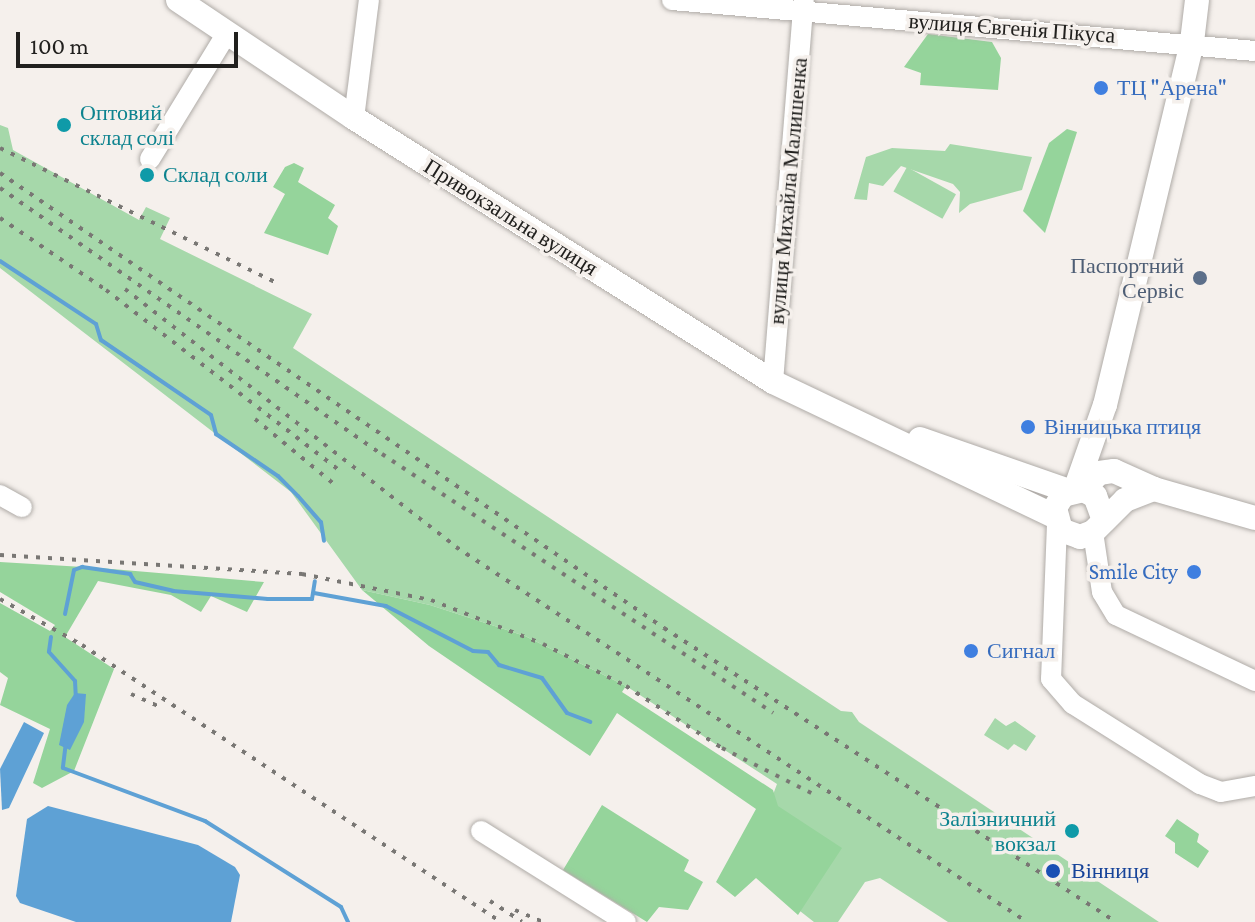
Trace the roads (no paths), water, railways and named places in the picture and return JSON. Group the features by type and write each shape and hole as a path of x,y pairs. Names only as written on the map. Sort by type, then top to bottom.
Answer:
{"main road":[{"name":"Привокзальна вулиця","path":"178,0 354,118 773,382 853,418"},
{"path":"1076,490 1099,427 1192,42 1197,0"},
{"path":"853,418 1076,490 1099,502 1098,524"},
{"path":"853,418 1056,520 1073,537 1098,524 1125,500 1154,489"},
{"path":"1098,524 1114,491 1114,471 1099,427"},
{"path":"1041,478 1081,458 1099,427"},
{"path":"1056,520 1058,501 1099,473 1114,471 1154,489 1255,518"}],"street":[{"path":"354,118 369,0"},
{"name":"вулиця Євгенія Пікуса","path":"672,0 804,5 1192,42 1255,51"},
{"name":"вулиця Михайла Малишенка","path":"773,382 804,5"},
{"path":"150,159 227,33"},
{"path":"0,495 22,507"},
{"path":"1056,520 1051,679 1073,704 1200,784 1221,792 1255,786"},
{"path":"1098,524 1102,592 1116,615 1255,681"},
{"path":"481,831 626,922"}],"water":[{"path":"75,693 86,694 84,722 70,750 59,745 67,705"},
{"path":"24,722 44,733 9,808 2,810 0,769"},
{"path":"48,806 198,845 235,867 240,875 231,922 76,922 20,903 16,896 27,819"}],"waterway":[{"path":"0,261 96,324 101,340 211,415 216,434 278,476 298,496 321,522 324,541"},
{"path":"65,614 74,570 82,567 130,574 135,582 173,591 268,599 312,599 315,581"},
{"path":"314,593 386,606 473,651 488,652 499,665 542,678 567,713 590,722"},
{"path":"51,637 49,652 75,681 76,699"},
{"path":"66,742 63,768 205,821 341,907 348,922"}],"railway":[{"path":"0,148 279,284"},
{"path":"0,173 664,628 1116,922"},
{"path":"0,188 382,454 773,713"},
{"path":"0,218 106,290 343,473"},
{"path":"125,289 456,547 1027,922"},
{"path":"255,419 335,485"},
{"path":"0,555 302,574 431,600 543,644 626,686 722,748 811,793"},
{"path":"0,599 82,645 501,922"},
{"path":"131,694 160,707"},
{"path":"490,901 522,922"},
{"path":"515,910 543,922"}],"place":[{"name":"ТЦ \"Арена\"","path":"1101,88"},
{"name":"Оптовий склад солі","path":"64,125"},
{"name":"Склад соли","path":"147,175"},
{"name":"Паспортний Сервіс","path":"1200,278"},
{"name":"Вінницька птиця","path":"1028,427"},
{"name":"Smile City","path":"1194,572"},
{"name":"Сигнал","path":"971,651"},
{"name":"Залізничний вокзал","path":"1072,831"},
{"name":"Вінниця","path":"1053,871"}]}
